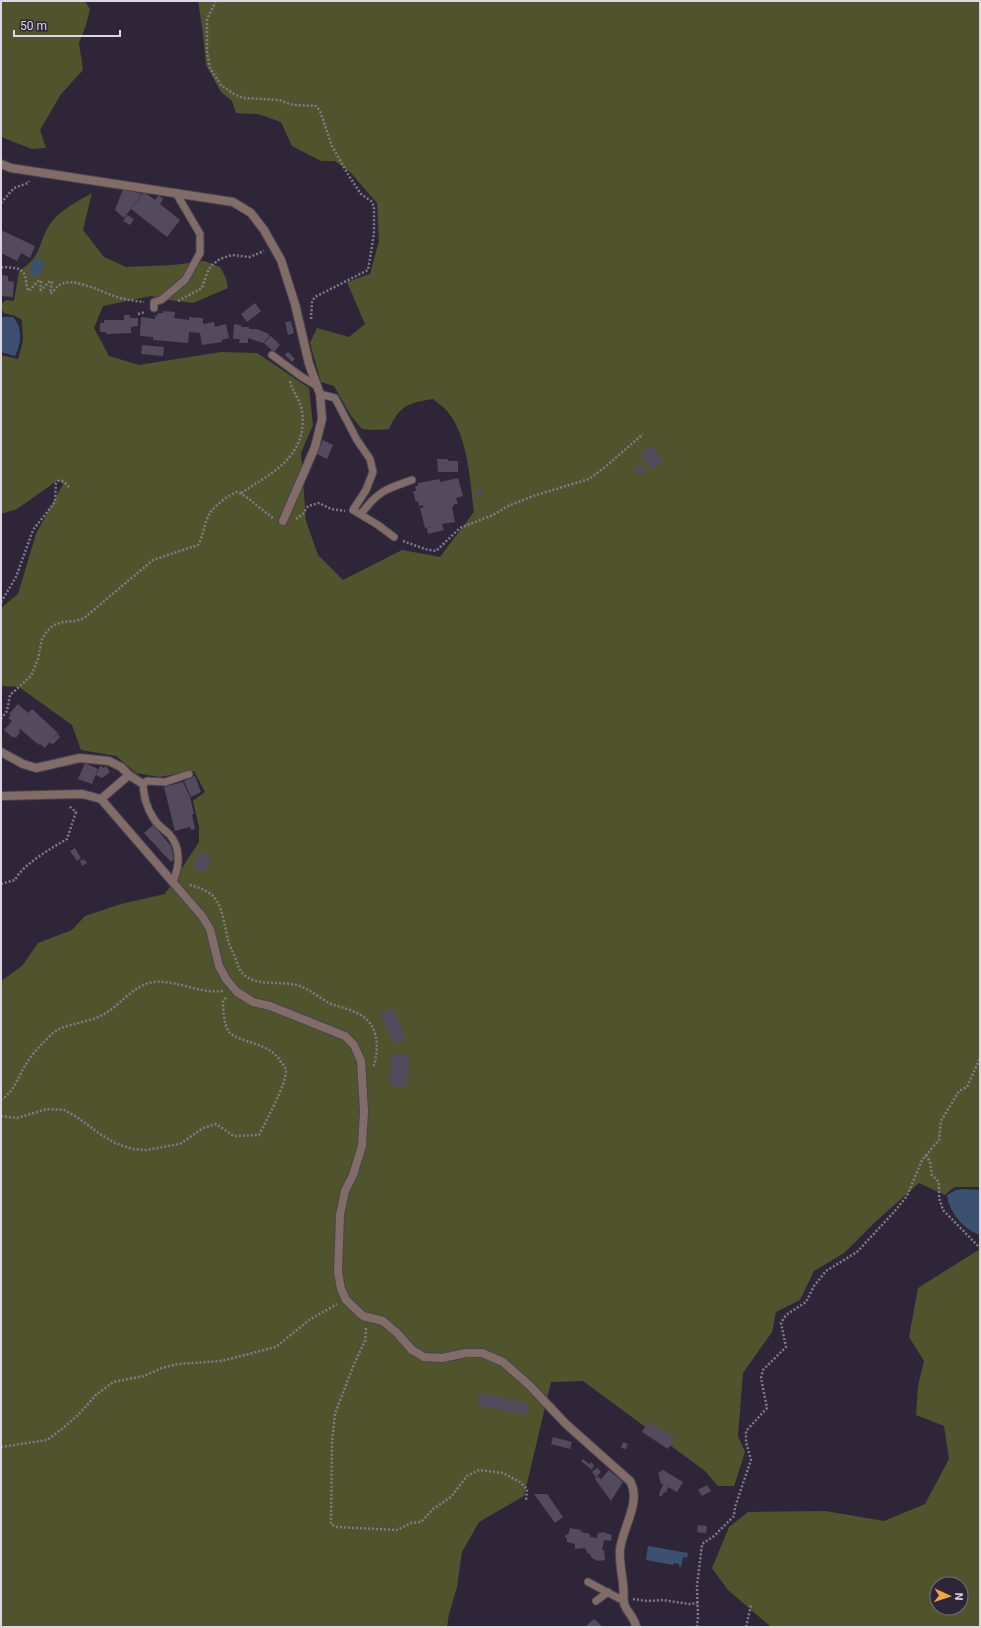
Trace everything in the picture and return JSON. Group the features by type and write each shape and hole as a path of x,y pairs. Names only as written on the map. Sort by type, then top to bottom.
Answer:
{"street":[{"path":"1,164 11,168 233,202 251,213 264,230 281,260 309,364 320,394 322,419 315,447 283,521"},
{"path":"1,752 23,764 36,768 80,758 108,761 121,767 129,775 143,784"},
{"path":"101,800 129,775"},
{"path":"1,796 82,794 101,800 175,883 202,916 210,929 219,966 236,992 253,1002 270,1006 345,1036 354,1045 361,1061 364,1111 362,1146 354,1175 345,1191 340,1222 338,1272 341,1289 346,1300 363,1316 383,1321 397,1333 412,1350 424,1357 442,1358 466,1353 482,1353 503,1362 529,1385 566,1424 630,1482 633,1487 634,1495 632,1508 620,1550 624,1604 636,1621 636,1627"}],"lane":[{"path":"154,305 185,280 200,253 200,234 176,193"},
{"path":"272,355 317,386"},
{"path":"320,394 335,398 357,440 370,459 373,472 366,490 353,510 394,537"},
{"path":"361,514 369,503 383,490 412,480"},
{"path":"175,883 179,862 175,842 158,824 149,811 144,801 143,784 147,781 165,782 190,774"},
{"path":"588,1582 624,1601"},
{"path":"596,1601 608,1592"}],"path":[{"path":"216,1 207,19 207,52 210,68 221,85 243,98 279,100 293,105 316,106 320,111 332,146 349,176 361,194 374,206 374,234 368,270 316,297 312,302 311,322"},
{"path":"1,203 14,188 28,183 32,171"},
{"path":"174,302 202,288 206,273 211,266 220,259 232,255 250,257 263,252 272,243"},
{"path":"1,267 21,269 25,273 27,288 29,291 39,280 41,282 41,290 50,281 52,282 50,293 65,282 74,283 97,289 119,298 146,302 154,305"},
{"path":"138,314 154,305"},
{"path":"241,494 281,466 293,453 300,440 302,412 298,399 292,392 283,363"},
{"path":"394,537 425,549 436,550 460,528 493,515 508,506 532,496 589,479 643,434"},
{"path":"1,602 16,577 33,530 55,502 56,483 61,481 69,487"},
{"path":"1,719 7,711 10,695 31,676 38,658 42,639 50,628 63,622 76,621 84,618 153,560 198,545 203,538 210,512 229,495 237,492 274,518 283,521 294,521 303,514 308,506 319,502 331,509 344,511 353,510"},
{"path":"1,884 15,880 19,873 46,852 67,839 76,812 71,806 64,805"},
{"path":"175,883 188,884 212,895 223,916 228,942 240,972 248,978 259,982 296,985 310,990 330,1003 357,1013 368,1021 375,1030 377,1047 377,1058 372,1073"},
{"path":"1,1100 6,1097 15,1084 28,1060 56,1030 98,1017 109,1011 125,996 142,987 153,982 164,982 214,992 224,991 232,987"},
{"path":"1,1116 17,1118 47,1109 64,1110 115,1143 132,1149 146,1150 180,1144 204,1128 216,1124 234,1136 259,1136 279,1092 286,1069 278,1056 260,1044 235,1036 229,1031 223,1012 223,1002 232,987"},
{"path":"697,1627 697,1586 702,1544 714,1536 734,1516 735,1507 751,1460 746,1442 746,1431 767,1408 761,1378 763,1370 786,1347 781,1323 786,1315 806,1302 814,1286 826,1271 857,1252 907,1196 926,1155 939,1140 941,1121 959,1091 967,1087 980,1058"},
{"path":"926,1155 930,1162 932,1175 939,1182 939,1198 944,1210 980,1248"},
{"path":"1,1447 47,1440 62,1430 96,1395 113,1382 144,1376 162,1368 178,1364 222,1361 276,1347 309,1320 346,1300"},
{"path":"368,1317 365,1341 354,1364 335,1414 332,1441 331,1524 336,1527 397,1530 411,1523 421,1522 433,1509 451,1497 467,1476 479,1470 503,1473 520,1482 527,1489 526,1501"},
{"path":"624,1601 633,1599 647,1601 663,1600 689,1604 698,1603"},
{"path":"746,1627 751,1605"}],"green space":[{"path":"1,1 85,1 90,9 79,43 83,70 61,94 40,130 46,148 32,149 1,137"},
{"path":"198,1 980,1 980,1187 954,1187 945,1195 919,1183 873,1224 844,1253 814,1271 800,1300 776,1312 772,1332 743,1373 738,1436 745,1452 734,1486 718,1486 705,1471 583,1381 551,1382 524,1496 479,1522 462,1552 457,1587 449,1614 447,1627 1,1627 1,981 22,966 38,943 72,930 85,916 121,904 165,894 199,842 199,827 193,801 205,792 194,771 159,777 136,773 116,756 81,750 72,725 19,687 1,686 1,608 18,594 36,534 63,484 58,480 17,509 1,514 1,355 18,359 23,341 22,320 4,313 1,308 1,304 6,300 14,301 19,271 33,260 46,231 54,219 64,210 92,193 83,230 104,257 126,267 173,265 204,261 220,267 226,278 228,288 193,303 151,296 103,306 94,328 109,356 139,365 221,352 257,353 309,388 313,425 301,453 306,521 318,555 343,580 402,550 440,557 474,512 464,445 454,421 444,408 433,399 417,402 406,406 401,410 389,429 362,429 351,416 334,386 321,382 310,343 317,328 349,337 365,324 347,282 370,274 379,241 377,203 351,173 335,161 321,161 292,146 281,122 258,114 236,113 232,101 221,92 206,65"},
{"path":"980,1249 980,1627 771,1627 728,1590 712,1568 729,1527 748,1512 825,1511 884,1521 925,1504 949,1459 944,1426 916,1415 918,1386 924,1361 909,1337 918,1288"}],"water":[{"path":"37,257 43,262 43,268 41,273 37,276 31,276 31,265"},
{"path":"1,317 13,317 20,331 19,346 15,356 1,352"},
{"path":"956,1190 980,1190 980,1235 968,1229 958,1220 948,1201 947,1195"},
{"path":"648,1546 688,1553 687,1558 683,1557 681,1567 679,1567 679,1564 674,1563 673,1565 646,1560"}],"building":[{"path":"123,189 142,194 124,218 115,210"},
{"path":"144,192 155,200 159,195 163,199 160,204 180,220 167,237 131,209"},
{"path":"127,215 134,219 130,225 123,221"},
{"path":"1,230 35,246 30,258 21,253 17,261 1,253"},
{"path":"1,275 8,276 8,281 14,282 13,297 1,296"},
{"path":"255,303 261,311 247,322 241,314"},
{"path":"163,311 175,312 174,318 189,320 189,317 203,318 203,324 214,322 215,327 226,324 229,338 222,340 222,342 202,345 200,333 189,332 188,343 153,340 153,337 140,336 141,317 155,319 155,315 157,316 158,313 163,313"},
{"path":"124,315 130,315 130,318 138,318 138,326 131,327 131,333 106,334 106,332 100,332 100,323 104,323 104,320 124,320"},
{"path":"291,321 294,333 288,335 285,322"},
{"path":"234,324 241,325 241,327 249,327 249,329 257,329 269,334 269,337 263,343 248,338 248,343 239,343 240,339 233,339"},
{"path":"271,336 280,345 274,352 264,343"},
{"path":"142,345 164,347 163,356 141,354"},
{"path":"288,352 295,359 292,362 285,355"},
{"path":"323,440 333,445 327,459 317,454"},
{"path":"653,446 663,462 651,469 641,453"},
{"path":"437,459 458,461 458,472 438,472"},
{"path":"641,464 645,472 638,476 634,468"},
{"path":"458,478 463,496 456,498 458,504 454,504 452,507 455,522 442,524 444,530 428,534 427,528 433,527 425,528 420,508 423,508 423,505 419,506 418,501 416,502 413,491 416,491 415,486 418,486 418,483 440,479 440,482"},
{"path":"481,490 483,495 477,497 475,492"},
{"path":"18,704 28,713 32,709 58,733 51,740 58,734 60,737 52,745 50,742 45,748 40,744 39,745 20,729 20,732 16,738 14,736 13,738 4,730 12,721 8,718 11,715 9,714"},
{"path":"85,763 98,769 92,784 78,779"},
{"path":"100,766 104,768 106,766 110,772 102,778 96,775"},
{"path":"195,776 201,792 191,797 184,781"},
{"path":"183,782 190,797 194,814 192,815 195,829 191,830 190,827 175,831 164,787"},
{"path":"153,825 171,846 174,859 171,862 144,833"},
{"path":"75,848 81,858 77,861 70,851"},
{"path":"199,852 211,856 205,872 193,869"},
{"path":"84,859 87,863 82,866 80,861"},
{"path":"393,1008 406,1039 394,1045 380,1014"},
{"path":"392,1054 409,1056 407,1087 390,1086"},
{"path":"480,1393 529,1404 527,1415 477,1405"},
{"path":"649,1421 675,1438 668,1449 642,1432"},
{"path":"553,1437 572,1442 570,1449 551,1444"},
{"path":"623,1442 628,1444 626,1449 621,1448"},
{"path":"583,1459 589,1464 591,1462 594,1465 592,1470 581,1461"},
{"path":"597,1468 601,1472 596,1477 592,1472"},
{"path":"609,1470 623,1482 611,1501 595,1479 597,1476 601,1479"},
{"path":"663,1470 683,1482 677,1492 668,1487 666,1493 664,1492 661,1497 659,1495 663,1484 661,1484 658,1473"},
{"path":"707,1485 711,1491 702,1496 698,1490"},
{"path":"534,1494 547,1494 563,1517 555,1523"},
{"path":"698,1525 707,1526 706,1533 697,1532"},
{"path":"570,1528 581,1530 581,1532 590,1534 590,1537 597,1538 598,1533 605,1532 612,1535 611,1541 604,1540 602,1550 604,1550 605,1560 598,1561 592,1558 589,1553 588,1554 585,1548 575,1549 575,1544 567,1542 567,1538 565,1538 566,1534 568,1535"},
{"path":"594,1619 601,1625 598,1627 585,1627"}]}
